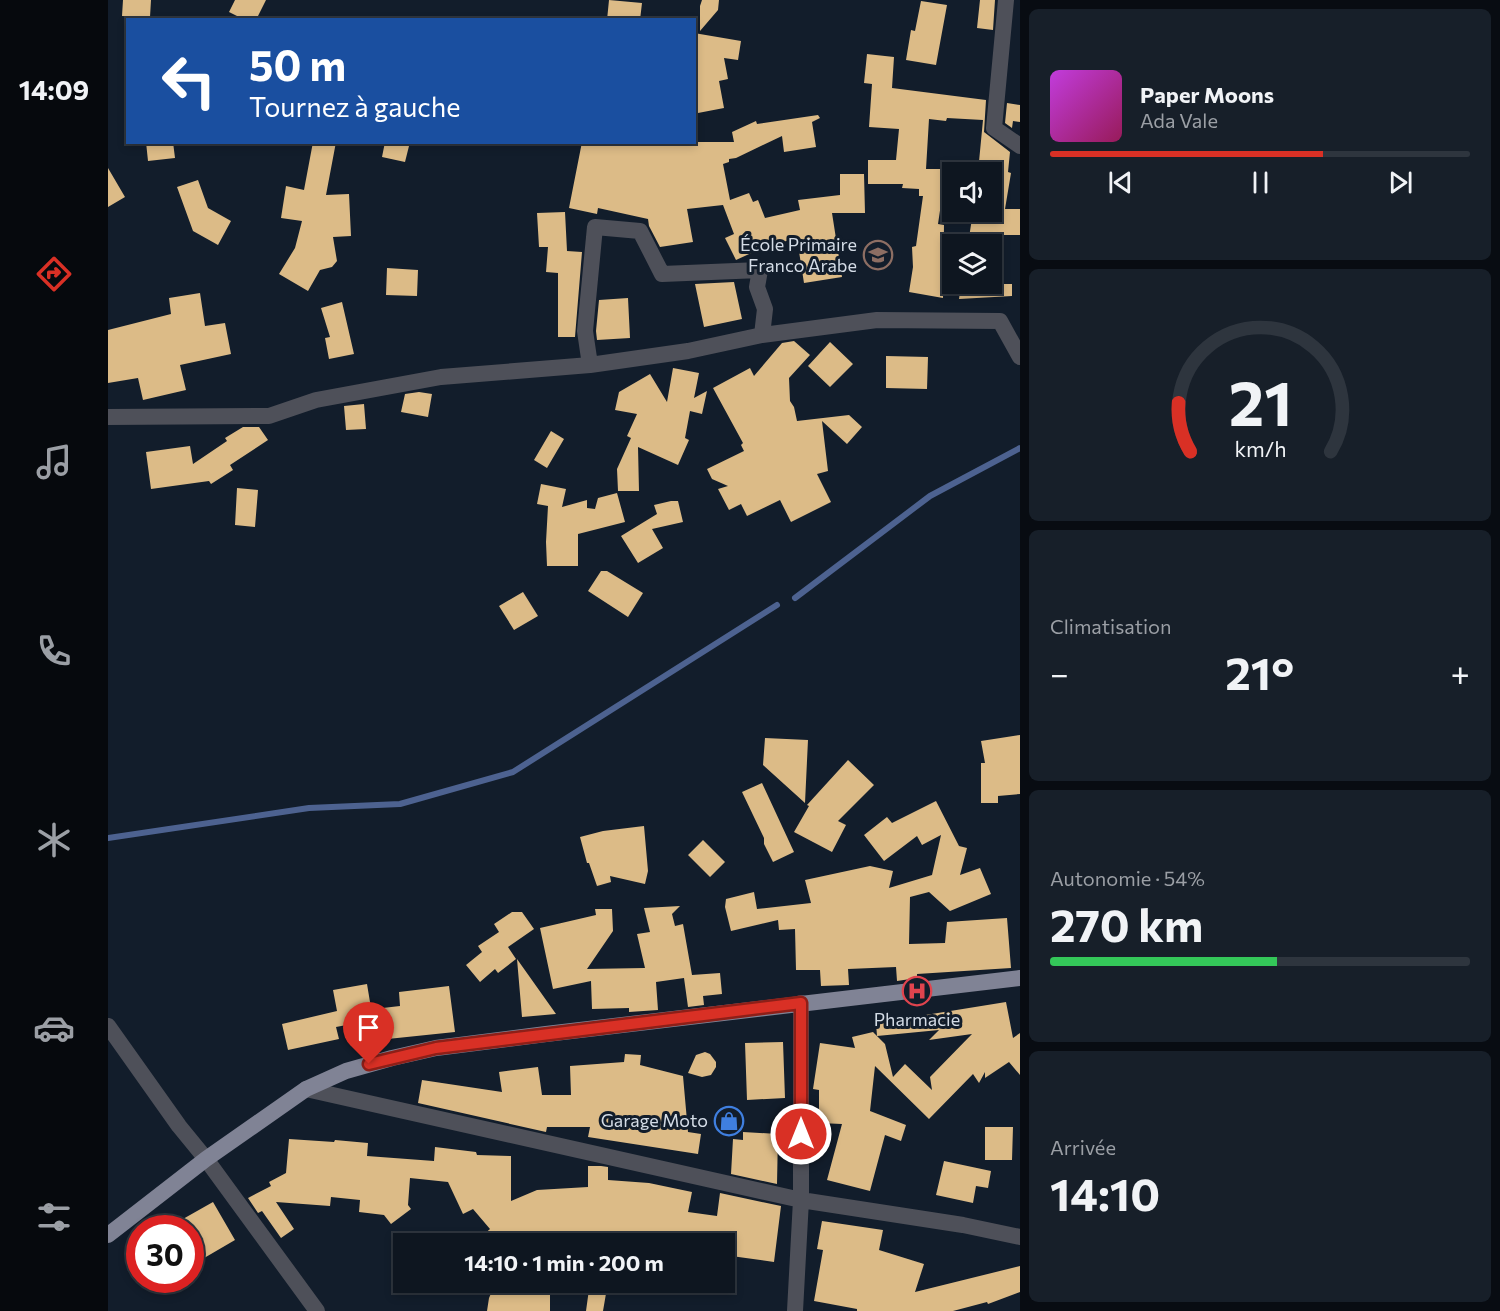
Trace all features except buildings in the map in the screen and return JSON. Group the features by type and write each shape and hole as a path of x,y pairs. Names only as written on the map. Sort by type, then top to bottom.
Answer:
{"main road":[{"path":"108,1235 206,1159 306,1089 346,1071 392,1058 436,1048 1020,978"}],"street":[{"path":"1006,0 994,128 1020,146"},
{"path":"590,365 585,331 595,227 640,231 662,274 760,270 757,287 765,309 762,335"},
{"path":"108,417 269,416 316,400 441,377 590,365 688,351 762,335 877,320 1000,321 1020,357"},
{"path":"795,1311 801,1200 801,1003"},
{"path":"108,1026 178,1126 206,1159 317,1311"},
{"path":"306,1089 801,1200 963,1225 1020,1237"}],"waterway":[{"path":"795,598 930,496 1020,448"},
{"path":"108,838 309,808 400,804 513,772 777,605"}],"place":[{"name":"École Primaire Franco Arabe","path":"878,255"},
{"name":"Pharmacie","path":"917,991"},
{"name":"Garage Moto","path":"729,1121"}],"route":[{"path":"369,1064 436,1048 801,1003 801,1134"}]}
